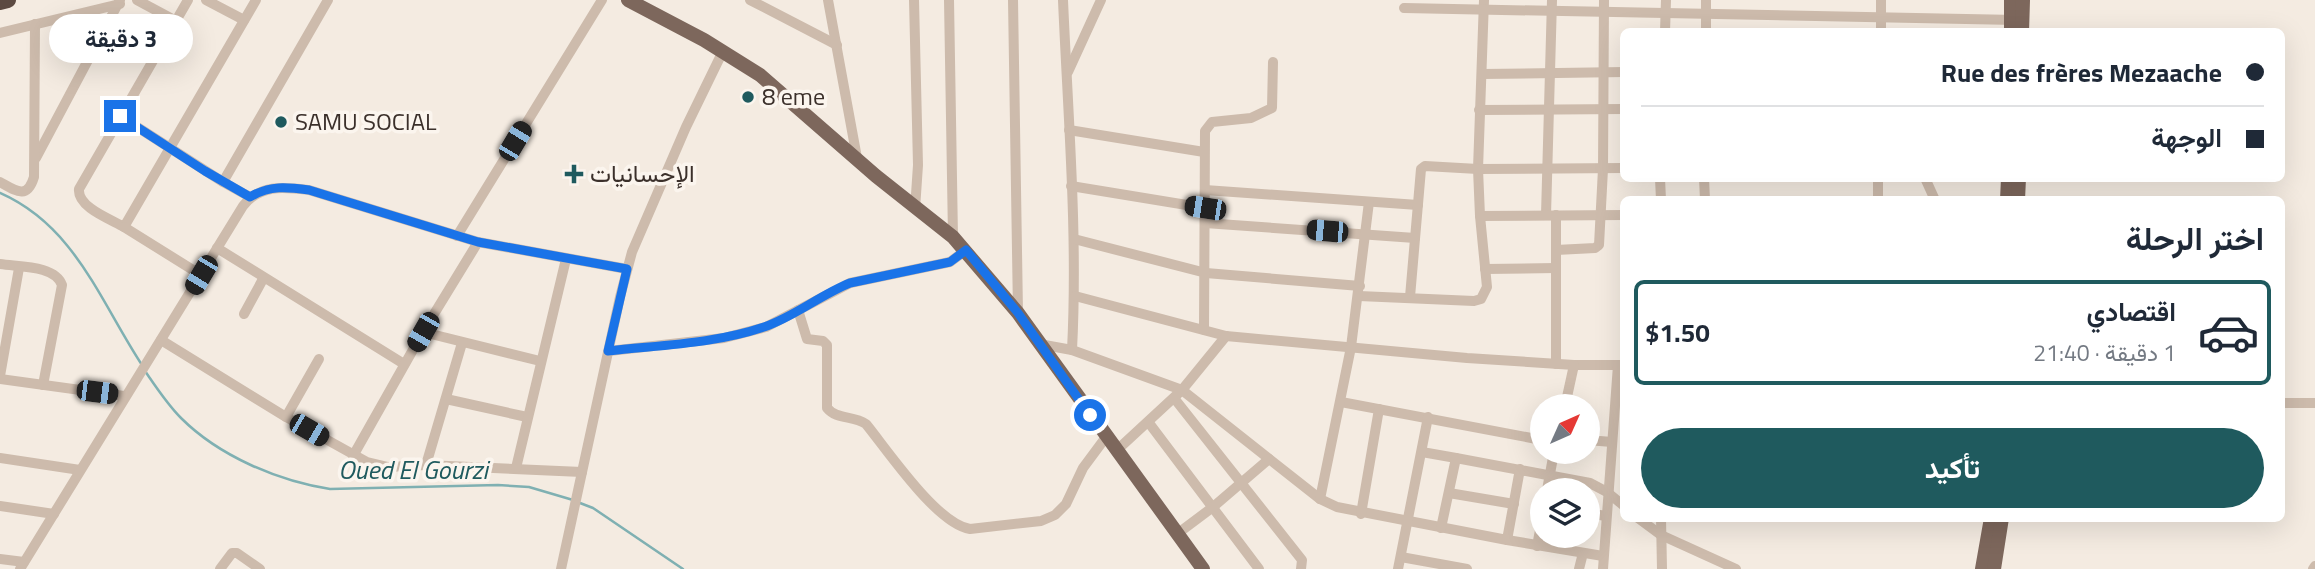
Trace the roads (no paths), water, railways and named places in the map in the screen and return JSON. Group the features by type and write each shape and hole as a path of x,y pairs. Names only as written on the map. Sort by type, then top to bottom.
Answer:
{"highway":[{"path":"0,2 8,0"}],"main road":[{"path":"2011,0 2017,26"},
{"path":"2017,26 2023,0"},
{"path":"631,1 723,51 760,75 915,209 953,237 1018,313 1203,569"},
{"path":"1982,569 1990,522"},
{"path":"1994,569 2001,522"}],"street":[{"path":"137,0 176,21"},
{"path":"188,0 78,192 83,202 201,275"},
{"path":"206,0 244,20"},
{"path":"124,227 256,0"},
{"path":"223,182 328,0"},
{"path":"457,236 602,0"},
{"path":"750,0 837,45"},
{"path":"828,0 857,158"},
{"path":"914,0 918,152 915,209"},
{"path":"949,0 953,237"},
{"path":"1013,0 1018,313"},
{"path":"1063,0 1074,239 1072,350"},
{"path":"1066,74 1101,0"},
{"path":"1665,28 1666,0"},
{"path":"1706,0 1706,28"},
{"path":"1881,0 1881,28"},
{"path":"0,33 120,2"},
{"path":"34,161 120,2"},
{"path":"1074,239 1206,273 1410,298 1481,299 1487,287 1478,169 1484,5"},
{"path":"1552,5 1546,169 1556,250 1556,363"},
{"path":"1556,250 1598,247 1603,169 1604,5"},
{"path":"1404,8 1604,5 1666,12 1881,16 2017,26"},
{"path":"0,182 16,191 28,190 34,177 35,24"},
{"path":"561,569 627,269 640,231 723,51"},
{"path":"1204,330 1205,131 1212,122 1251,118 1272,108 1273,62"},
{"path":"1482,74 1620,72"},
{"path":"1479,110 1620,109"},
{"path":"120,116 250,197"},
{"path":"1069,130 1204,152"},
{"path":"1410,298 1420,172 1423,167 1620,168"},
{"path":"1071,186 1205,208"},
{"path":"0,559 22,566 217,248 250,197 259,191 283,187 309,190 478,242 627,269"},
{"path":"1205,190 1418,205"},
{"path":"1320,499 1351,347 1369,202"},
{"path":"1480,216 1620,215"},
{"path":"1205,223 1415,238"},
{"path":"353,456 404,364 478,242"},
{"path":"217,248 404,364"},
{"path":"608,351 724,338 766,327 850,283 950,262 966,250"},
{"path":"516,468 566,259"},
{"path":"0,264 51,272 60,279 62,285 43,385"},
{"path":"19,268 0,377 124,396"},
{"path":"1485,269 1556,268"},
{"path":"244,314 264,279"},
{"path":"1075,296 1226,336 1574,365 1620,365"},
{"path":"798,310 807,339 823,341 827,345 827,408 837,416 855,417 866,424 942,516 960,527 970,529 1041,521 1055,515 1066,504 1083,468 1106,437"},
{"path":"423,332 540,361"},
{"path":"1116,451 1178,394 1226,336"},
{"path":"161,340 367,463 388,467 426,464 582,472"},
{"path":"426,464 462,343"},
{"path":"1039,344 1072,350 1178,394 1320,499 1337,508 1530,544"},
{"path":"286,417 319,359"},
{"path":"1568,394 1574,365"},
{"path":"1603,569 1607,492 1620,374"},
{"path":"1178,394 1302,560 1301,569"},
{"path":"446,399 527,417"},
{"path":"1341,402 1530,438"},
{"path":"2285,403 2315,403"},
{"path":"1361,513 1379,409"},
{"path":"1398,569 1428,418"},
{"path":"1149,423 1259,569"},
{"path":"1600,441 1612,442"},
{"path":"1422,452 1590,483 1620,503"},
{"path":"0,458 80,470"},
{"path":"1441,528 1456,458"},
{"path":"1177,534 1269,459"},
{"path":"1549,478 1551,464"},
{"path":"1507,540 1520,469"},
{"path":"1448,493 1514,504"},
{"path":"0,506 54,514"},
{"path":"1600,515 1606,516"},
{"path":"1643,522 1661,535 1736,569"},
{"path":"1661,522 1662,569"},
{"path":"1554,548 1603,556"},
{"path":"220,569 232,553 237,553 260,569"},
{"path":"1579,569 1583,553"},
{"path":"1401,557 1467,569"}],"waterway":[{"name":"Oued El Gourzi","path":"0,193 26,207 67,245 142,365"},
{"name":"Oued El Gourzi","path":"145,371 171,407 196,432 250,465 290,480 330,489 498,485 529,487 573,500"},
{"name":"Oued El Gourzi","path":"580,503 593,508 683,569"}],"place":[{"name":"8 eme","path":"748,97"},
{"name":"SAMU SOCIAL","path":"281,122"},
{"name":"الإحسانيات","path":"574,174"}]}
